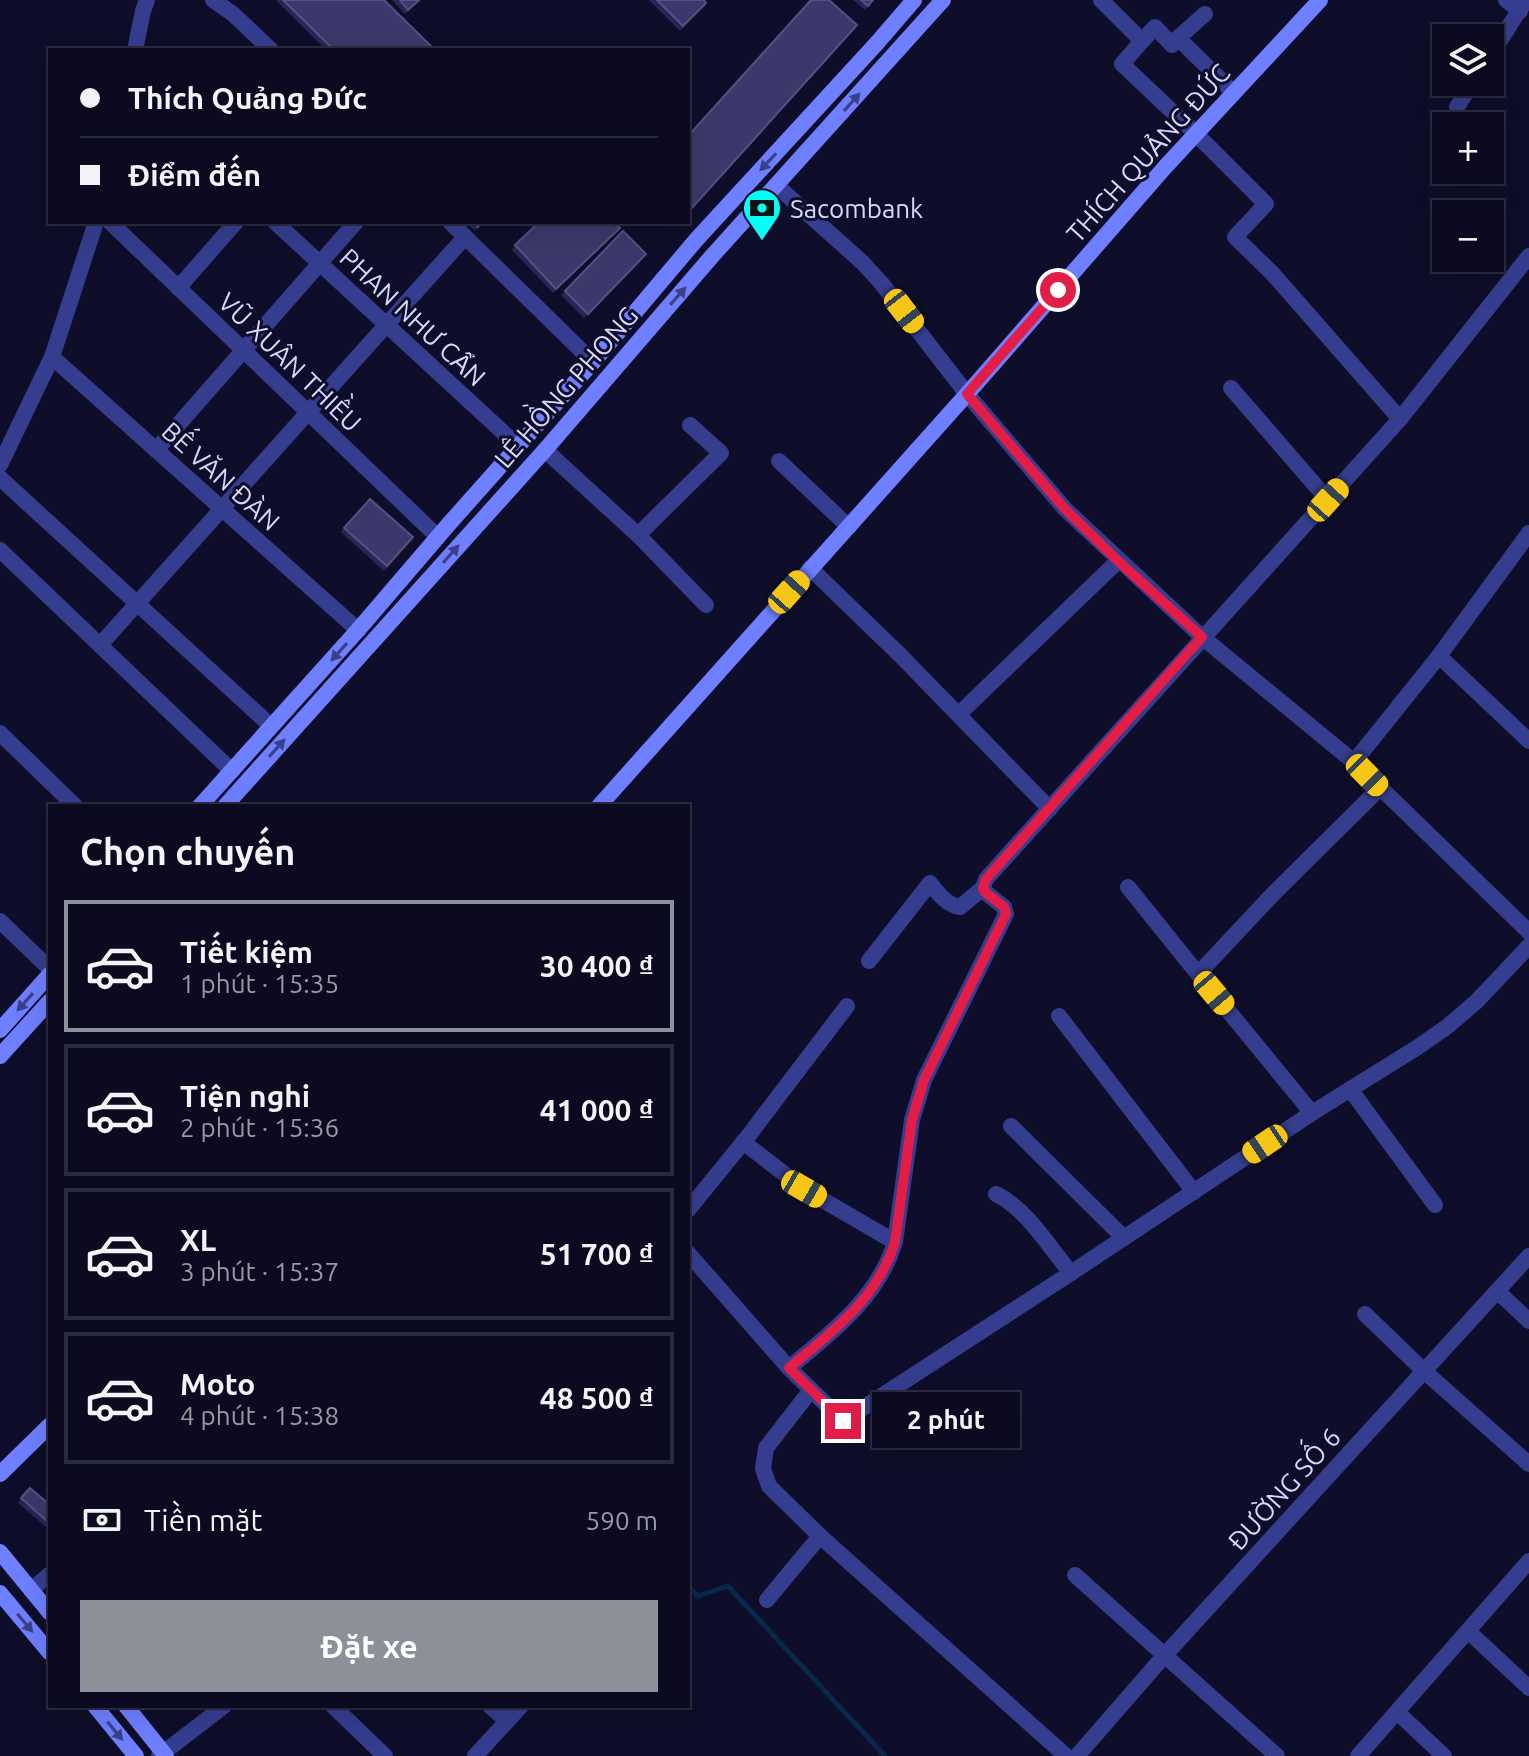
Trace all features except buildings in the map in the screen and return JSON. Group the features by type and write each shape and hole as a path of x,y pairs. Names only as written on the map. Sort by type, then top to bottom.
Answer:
{"main road":[{"name":"LÊ HỒNG PHONG","path":"202,804 593,362 696,240 914,0"},
{"name":"THÍCH QUẢNG ĐỨC","path":"601,804 1196,134 1320,0"},
{"name":"LÊ HỒNG PHONG","path":"227,804 545,450 936,2"},
{"path":"696,240 713,255"},
{"path":"358,630 372,643"},
{"path":"0,1030 48,974"},
{"path":"0,1056 48,1003"},
{"path":"0,1474 48,1427"},
{"path":"0,1552 48,1611"},
{"path":"0,1593 48,1651"},
{"path":"97,1708 136,1756"},
{"path":"128,1708 163,1755"}],"street":[{"path":"135,48 147,0"},
{"path":"213,0 233,14 269,48"},
{"path":"1101,0 1142,41"},
{"path":"1504,35 1523,6 1506,0"},
{"path":"1205,14 1172,45 1155,27 1122,64 1266,204 1235,237 1272,273 1400,419"},
{"path":"1178,38 1234,93"},
{"path":"1457,107 1464,96"},
{"path":"777,186 882,284 967,394 1065,509 1202,637 1354,762 1529,932"},
{"path":"2,454 52,357 95,224"},
{"name":"VŨ XUÂN THIỀU","path":"112,224 438,537"},
{"path":"178,288 234,224"},
{"name":"PHAN NHƯ CẨN","path":"277,224 518,446"},
{"path":"156,450 354,224"},
{"path":"452,224 593,362"},
{"path":"100,645 465,237"},
{"path":"869,961 930,883 943,899 960,907 983,888 986,879 1400,419 1529,256"},
{"name":"BẾ VĂN ĐÀN","path":"52,357 358,630"},
{"path":"1231,388 1328,500"},
{"path":"638,535 721,453 690,425"},
{"path":"545,450 638,535 706,605"},
{"path":"779,461 849,527"},
{"path":"0,478 271,726"},
{"path":"1354,762 1526,545"},
{"path":"0,550 232,771"},
{"path":"959,714 1118,561"},
{"path":"810,568 959,714 1050,809"},
{"path":"1439,656 1529,741"},
{"path":"0,733 73,804"},
{"path":"1198,974 1380,788"},
{"path":"1128,887 1312,1113"},
{"path":"789,1368 851,1315 865,1299 889,1260 895,1242 916,1102 1006,914 1004,907 983,888"},
{"path":"0,921 48,970"},
{"path":"690,1255 789,1368 843,1421 1312,1113 1418,1047 1477,1001 1529,946"},
{"path":"690,1208 847,1006"},
{"path":"1059,1016 1194,1192"},
{"path":"1350,1089 1435,1205"},
{"path":"1011,1126 1124,1238"},
{"path":"743,1142 804,1189 895,1242"},
{"path":"996,1194 1010,1200 1021,1211 1071,1273"},
{"name":"ĐƯỜNG SỐ 6","path":"1077,1756 1164,1656 1529,1256"},
{"path":"1497,1291 1529,1321"},
{"path":"1365,1314 1529,1464"},
{"path":"811,1390 766,1448 763,1469 769,1486 820,1536 1066,1756"},
{"path":"767,1600 820,1536"},
{"path":"1358,1756 1529,1561"},
{"path":"1075,1575 1277,1756"},
{"path":"31,1590 48,1576"},
{"path":"1468,1631 1529,1688"},
{"path":"163,1755 222,1708"},
{"path":"335,1708 385,1756"},
{"path":"492,1708 507,1721"},
{"path":"475,1756 519,1708"},
{"path":"1397,1712 1444,1756"}],"waterway":[{"path":"690,1588 698,1596 728,1586 885,1756"}],"place":[{"name":"Sacombank","path":"762,242"}],"route":[{"path":"843,1421 789,1368 851,1315 877,1282 889,1260 895,1242 916,1102 1006,914 1004,907 985,892 986,879 1202,637 1065,509 967,394 1058,290"}]}
